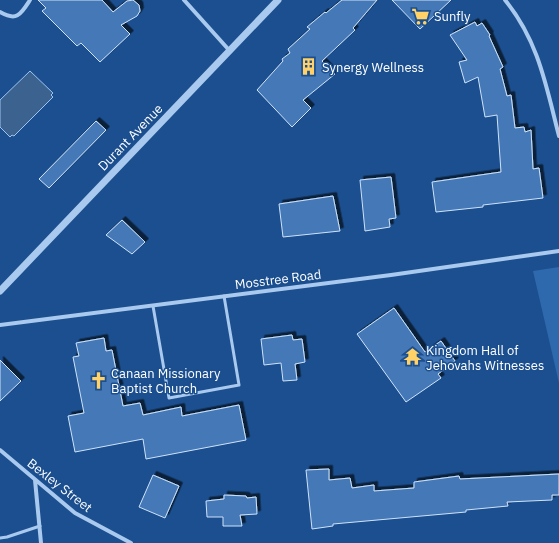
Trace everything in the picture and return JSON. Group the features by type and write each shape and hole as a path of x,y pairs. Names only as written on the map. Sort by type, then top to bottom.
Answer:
{"street":[{"path":"0,12 6,16 14,17 19,15 30,0"},
{"path":"184,0 229,50"},
{"name":"Durant Avenue","path":"0,291 278,0"},
{"path":"504,0 517,16 536,52 559,136"},
{"name":"Mosstree Road","path":"0,325 559,252"},
{"name":"Bexley Street","path":"0,450 75,513 131,543"},
{"path":"35,480 41,543"}],"lane":[{"path":"152,306 169,398 239,385 224,296"},
{"path":"0,538 7,538 40,526"}],"shaded area":[{"path":"30,71 53,93 51,95 53,97 14,136 12,135 10,137 0,127 0,100"},
{"path":"559,267 559,383 533,271"}],"building":[{"path":"38,0 102,0 113,12 127,1 133,0 139,5 140,11 137,16 121,25 130,34 100,62 81,43 77,46 42,11 46,8"},
{"path":"342,0 377,0 353,28 355,30 322,61 335,74 303,100 311,108 292,127 257,90 283,61 282,59 290,53 288,49 310,29 307,27"},
{"name":"Sunfly","path":"392,0 451,0 420,29"},
{"path":"475,22 477,26 482,23 490,35 489,36 503,67 500,69 507,96 511,95 515,128 524,127 525,132 531,130 533,169 539,168 543,198 436,212 432,182 501,172 497,115 485,117 478,77 465,83 459,62 467,60 450,35"},
{"path":"96,121 106,130 49,188 39,179"},
{"path":"391,177 396,218 389,219 390,227 365,231 360,180"},
{"path":"333,196 340,231 283,237 279,204"},
{"path":"122,220 145,242 132,254 106,235"},
{"name":"Kingdom Hall of Jehovahs Witnesses","path":"394,308 425,352 441,341 455,361 438,374 441,378 406,402 357,334"},
{"path":"292,335 293,340 302,339 305,362 295,364 297,380 283,381 281,363 264,365 261,339"},
{"name":"Canaan Missionary Baptist Church","path":"104,338 106,351 112,350 123,406 140,403 143,415 181,407 182,416 239,405 246,440 146,459 143,439 75,452 68,416 84,413 73,357 79,356 76,343"},
{"path":"0,360 21,381 0,401"},
{"path":"329,469 329,480 350,478 352,488 374,485 374,491 414,488 414,482 459,476 460,479 559,474 559,495 552,495 552,500 507,502 508,506 466,510 466,512 333,524 333,526 312,529 306,470"},
{"path":"153,475 179,486 165,518 139,507"},
{"path":"224,495 246,496 247,498 256,497 257,514 240,515 242,526 223,526 223,517 207,517 206,501 224,499"}],"place":[{"name":"Sunfly","path":"421,16"},
{"name":"Synergy Wellness","path":"309,67"},
{"name":"Kingdom Hall of Jehovahs Witnesses","path":"413,357"},
{"name":"Canaan Missionary Baptist Church","path":"98,380"}]}
